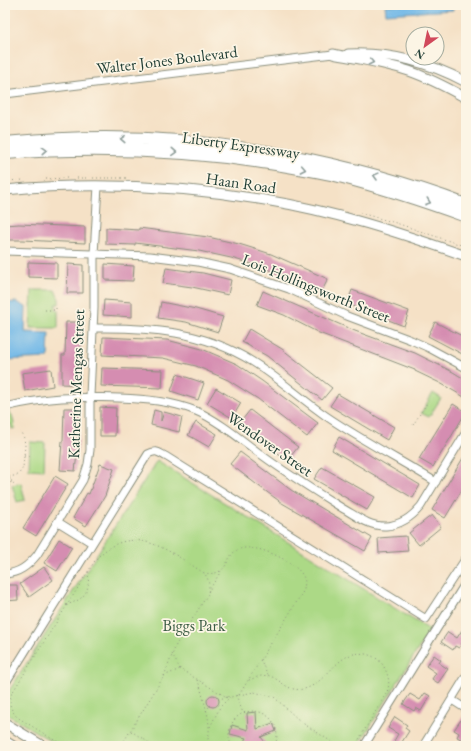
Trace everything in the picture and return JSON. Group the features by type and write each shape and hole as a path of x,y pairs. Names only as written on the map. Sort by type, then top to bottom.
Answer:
{"highway":[{"name":"Liberty Expressway","path":"5,143 106,138 183,142 254,150 315,161 378,176 466,205"},
{"name":"Liberty Expressway","path":"5,152 51,150 146,150 238,158 337,176 380,187 466,216"}],"street":[{"path":"333,54 370,53 395,56 448,72 466,82"},
{"path":"333,54 408,71 441,84 466,98"},
{"name":"Walter Jones Boulevard","path":"5,94 333,54"},
{"name":"Haan Road","path":"5,190 98,186 163,188 265,200 362,222 466,256"},
{"name":"Katherine Mengas Street","path":"5,574 14,573 28,565 36,555 83,480 88,464 90,450 94,254 98,186"},
{"name":"Lois Hollingsworth Street","path":"5,251 173,258 230,269 289,290 347,316 411,340 466,368"},
{"path":"93,328 154,329 184,334 225,347 252,361 326,416 436,482"},
{"name":"Wendover Street","path":"5,407 59,397 90,396 154,400 197,411 235,436 297,481 368,523 385,526 399,524 412,517 421,506 466,432"},
{"path":"5,684 148,454 153,451 156,451 426,618 466,558"},
{"path":"58,522 92,543"},
{"path":"364,746 466,582"},
{"path":"423,746 466,676"},
{"path":"452,700 466,709"},
{"path":"5,722 43,746"},
{"path":"5,741 12,746"}],"path":[{"path":"45,310 56,310 56,307"},
{"path":"413,425 427,403"},
{"path":"9,478 16,476 22,471 25,446 24,438 20,430"},
{"path":"24,456 30,456"},
{"path":"5,463 10,481 14,484"},
{"path":"5,487 10,485 10,481"},
{"path":"64,746 17,717 12,712 9,705 10,699 12,693 66,605 96,559 106,549 121,542 140,540 150,542 162,547 204,573 208,578 209,583 208,594"},
{"path":"121,746 164,676 176,645 235,551 244,548 253,548 276,555 297,568 305,579 304,590 239,695"},
{"path":"66,605 82,599 86,593 89,586 88,570"},
{"path":"204,573 215,573 222,571"},
{"path":"261,659 263,666 270,676 289,687 297,689 305,688 319,680 342,659 349,655 362,653 378,660 386,670 390,686 355,746"},
{"path":"172,654 180,669 225,696 231,697"},
{"path":"164,676 170,672 180,669"},
{"path":"247,681 258,677 270,676"},
{"path":"196,679 200,686 210,727"},
{"path":"218,699 254,692 274,696 301,722 338,746"},
{"path":"236,695 244,713"},
{"path":"205,746 210,727 220,707 231,697"},
{"path":"206,712 210,705"},
{"path":"232,746 229,736 233,721 244,713 254,711 262,712 274,722 278,737 275,746"},
{"path":"130,731 154,746"}],"green space":[{"path":"32,290 55,290 59,299 59,304 56,304 56,310 58,310 58,328 30,328"},
{"path":"433,393 441,398 429,417 421,413"},
{"path":"7,411 12,415 15,428 12,429 11,424 5,425 5,412"},
{"path":"30,442 45,443 44,470 29,469"},
{"name":"Biggs Park","path":"157,461 430,630 358,746 59,746 5,713 5,697"},
{"path":"21,483 25,500 17,502 12,485"}],"water":[{"path":"385,5 453,5 453,10 386,14"},
{"path":"17,302 26,307 25,332 49,333 48,358 5,360 5,303"}],"building":[{"path":"19,224 85,227 85,243 5,240 5,225"},
{"path":"106,228 139,230 139,228 208,237 239,244 271,254 328,279 321,293 262,267 231,258 199,251 135,243 135,245 106,244"},
{"path":"28,262 57,263 57,278 28,277"},
{"path":"68,264 83,265 83,293 67,293"},
{"path":"105,264 134,266 133,281 105,280"},
{"path":"166,268 203,273 231,280 228,295 192,287 163,283"},
{"path":"352,290 409,311 404,326 347,304"},
{"path":"263,291 355,331 415,353 453,372 466,380 466,398 415,370 319,333 284,315 257,305"},
{"path":"104,300 132,302 132,317 103,315"},
{"path":"161,302 196,309 223,317 218,332 186,322 158,318"},
{"path":"66,322 82,322 80,385 62,384 62,355 65,355"},
{"path":"435,322 466,338 466,356 428,336"},
{"path":"249,329 282,349 332,388 322,400 267,356 242,342"},
{"path":"103,337 167,340 202,349 237,364 318,423 307,437 258,399 228,380 196,366 163,358 102,355"},
{"path":"102,368 163,370 162,388 101,386"},
{"path":"51,369 53,386 25,391 22,373"},
{"path":"177,374 204,383 198,400 171,391"},
{"path":"216,388 241,403 232,418 207,403"},
{"path":"338,394 394,427 387,440 330,406"},
{"path":"453,404 466,412 433,467 419,459"},
{"path":"100,407 116,408 115,436 100,436"},
{"path":"64,408 79,408 79,437 75,471 60,470"},
{"path":"154,410 161,412 161,421 164,412 182,417 179,432 151,425"},
{"path":"250,410 298,447 287,461 239,424"},
{"path":"196,422 217,434 209,447 188,435"},
{"path":"339,437 420,485 413,498 332,450"},
{"path":"240,452 291,490 372,538 365,551 282,503 230,464"},
{"path":"466,453 466,483 445,518 432,510"},
{"path":"100,464 114,469 105,496 86,526 73,518 87,493 89,494"},
{"path":"322,467 375,497 367,510 314,479"},
{"path":"55,476 68,484 36,536 23,528"},
{"path":"432,515 441,527 419,545 409,533"},
{"path":"406,536 408,551 379,553 378,538"},
{"path":"59,539 72,547 57,571 44,563"},
{"path":"44,567 53,580 29,597 20,584"},
{"path":"5,585 17,585 18,600 5,601"},
{"path":"462,630 466,633 466,638 459,648 455,646 453,650 441,642 448,632 457,638"},
{"path":"434,655 441,660 439,663 448,669 438,683 432,679 436,673 426,666"},
{"path":"425,693 430,696 421,711 416,708 414,711 403,704 410,694 420,700"},
{"path":"213,695 217,697 219,701 217,705 213,707 209,705 207,701 209,697"},
{"path":"256,712 257,729 273,723 276,731 261,737 268,746 241,746 246,738 230,734 232,725 248,730 247,713"},
{"path":"465,714 466,742 457,737 459,733 454,730"},
{"path":"395,717 407,725 405,728 409,731 400,745 394,741 398,734 388,728"}]}
